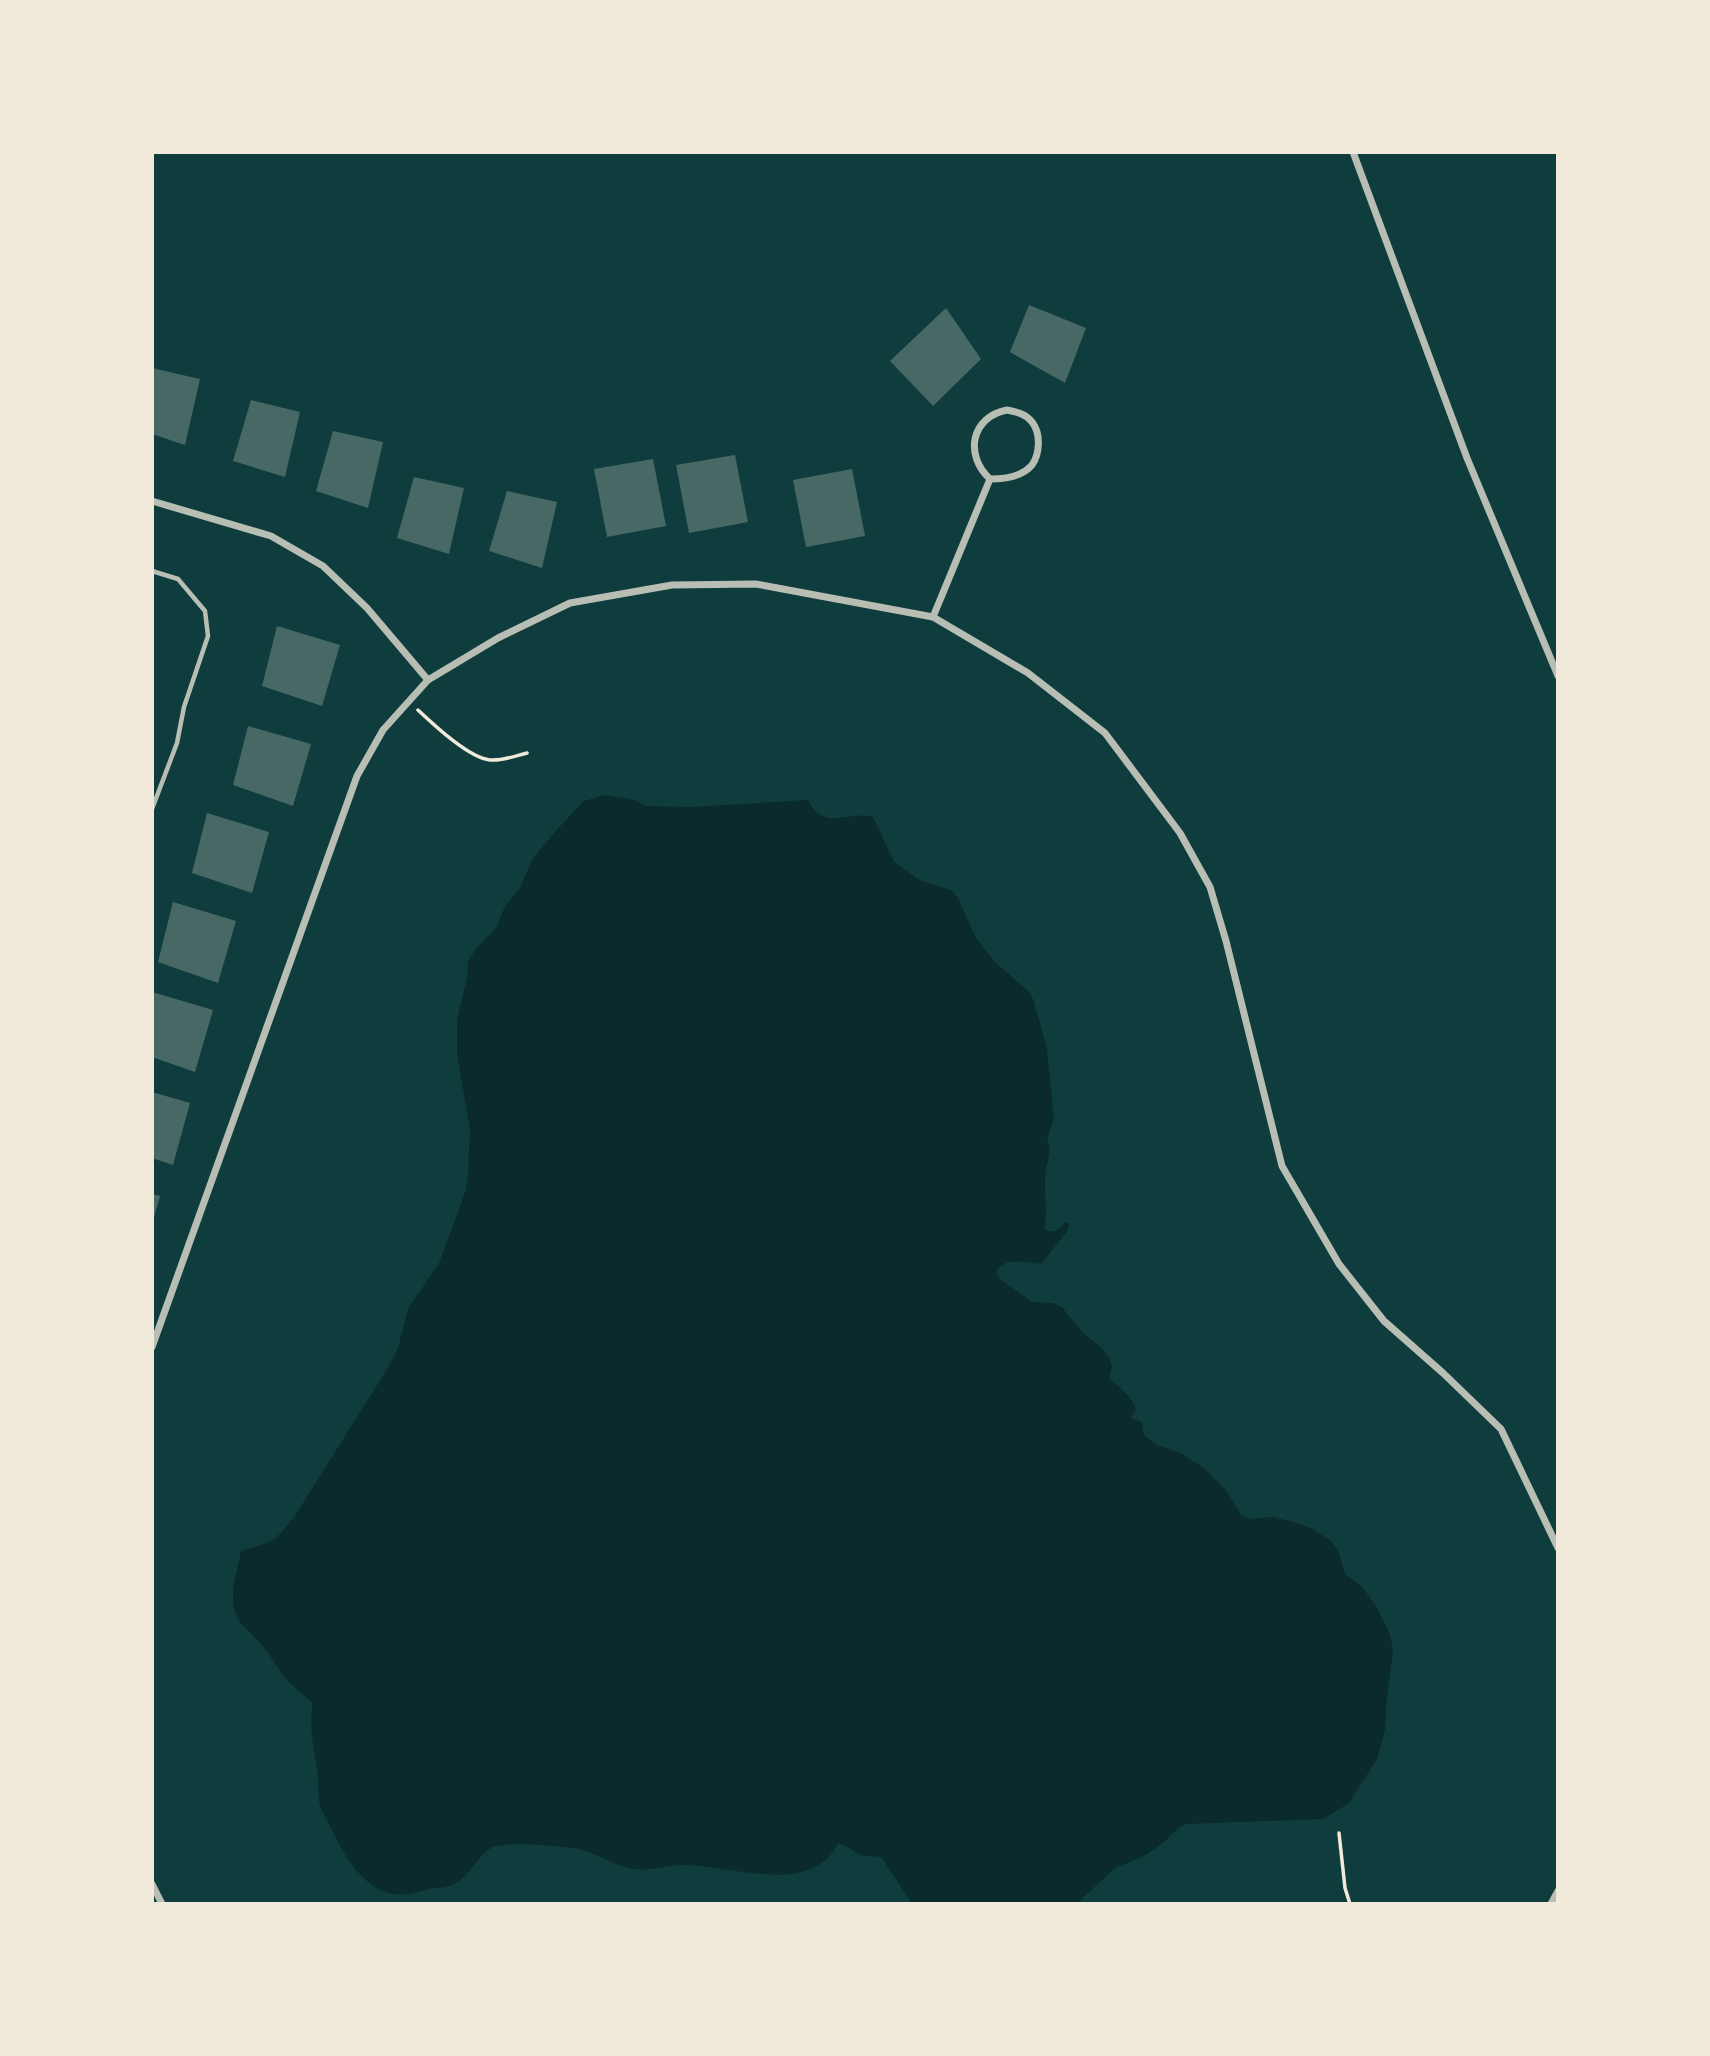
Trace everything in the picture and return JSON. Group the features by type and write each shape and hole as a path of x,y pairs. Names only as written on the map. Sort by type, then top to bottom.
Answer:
{"street":[{"path":"1353,152 1467,458 1558,677"},
{"path":"1007,410 1021,413 1033,422 1038,436 1038,450 1032,465 1006,479 990,479 978,461 975,435 984,421 995,412 1007,410"},
{"path":"933,617 990,479"},
{"path":"152,501 271,536 323,566 367,608 428,680"},
{"path":"152,1347 357,776 383,730 428,680 498,638 570,603 672,585 756,584 933,617 1028,673 1105,733 1180,833 1210,887 1282,1166 1339,1264 1384,1321 1501,1429 1558,1548"},
{"path":"152,1885 162,1904"},
{"path":"1551,1904 1558,1891"}],"lane":[{"path":"152,571 178,579 205,611 208,636 184,707 177,743 152,809"}],"path":[{"path":"409,701 472,754 487,760 503,760 527,753"},
{"path":"1339,1833 1345,1888 1350,1904"}],"water":[{"path":"605,795 634,800 646,806 691,807 808,800 821,816 873,817 894,862 921,881 951,890 958,898 976,938 994,961 1029,992 1034,1001 1047,1050 1054,1119 1047,1138 1049,1152 1045,1177 1044,1229 1053,1231 1065,1222 1069,1223 1068,1230 1041,1264 1010,1262 996,1272 1000,1279 1032,1302 1053,1303 1062,1307 1081,1331 1104,1350 1112,1367 1109,1379 1131,1399 1136,1409 1131,1418 1142,1422 1144,1435 1156,1445 1181,1453 1205,1469 1225,1489 1241,1515 1249,1519 1273,1517 1293,1522 1311,1528 1331,1541 1338,1550 1345,1574 1363,1588 1376,1606 1389,1632 1393,1649 1385,1730 1377,1759 1349,1803 1323,1819 1186,1824 1144,1856 1115,1868 1076,1904 912,1904 882,1858 860,1855 838,1844 825,1861 808,1870 788,1874 680,1865 633,1869 578,1849 500,1845 488,1850 456,1883 409,1894 383,1891 372,1885 353,1866 320,1804 312,1731 313,1703 287,1681 264,1647 238,1620 233,1605 233,1588 241,1551 277,1537 293,1519 389,1366 398,1348 408,1309 439,1263 465,1193 468,1175 470,1129 457,1054 457,1020 467,978 468,961 496,928 505,906 520,888 532,860 554,833 584,801"}],"building":[{"path":"1029,305 1086,328 1065,383 1010,352"},
{"path":"946,308 981,359 933,406 890,361"},
{"path":"152,368 200,379 185,445 152,434"},
{"path":"251,400 300,412 285,477 233,461"},
{"path":"333,431 383,442 368,508 316,491"},
{"path":"735,455 748,522 689,533 676,465"},
{"path":"653,459 666,526 607,537 594,469"},
{"path":"852,469 865,536 806,547 793,480"},
{"path":"414,477 464,488 449,554 397,538"},
{"path":"507,491 557,502 542,568 489,551"},
{"path":"277,626 340,645 322,706 262,686"},
{"path":"248,726 311,744 293,806 233,785"},
{"path":"207,813 269,832 252,893 192,873"},
{"path":"173,902 236,921 218,983 158,962"},
{"path":"152,992 213,1010 195,1072 152,1057"},
{"path":"152,1092 190,1103 173,1165 152,1158"},
{"path":"152,1194 160,1196 153,1221 152,1221"}]}
